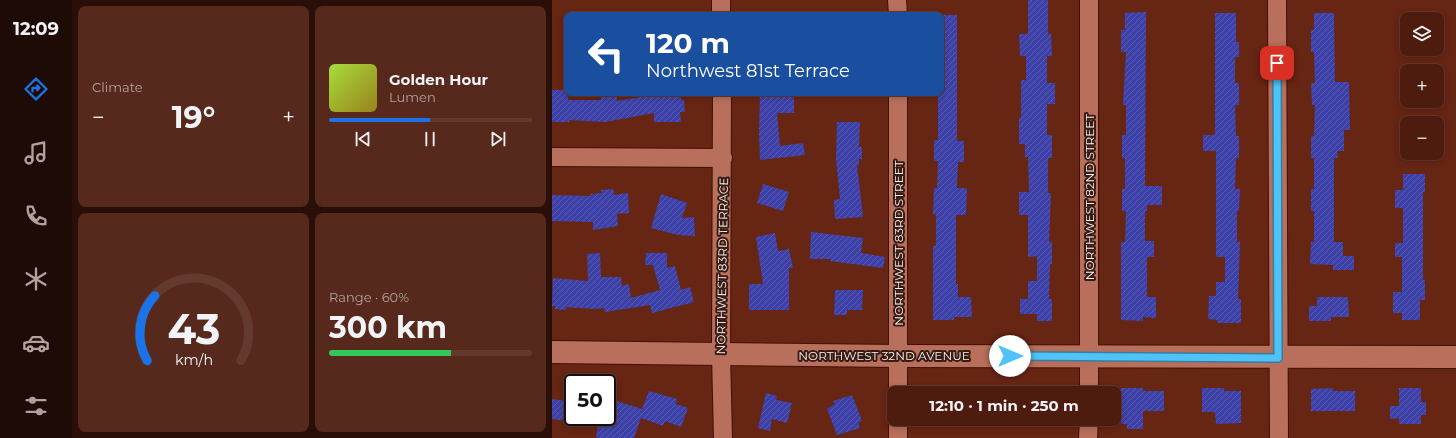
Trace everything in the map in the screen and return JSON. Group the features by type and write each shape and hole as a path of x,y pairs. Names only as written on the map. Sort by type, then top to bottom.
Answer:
{"main road":[{"name":"NORTHWEST 32ND AVENUE","path":"552,352 898,356 1278,358 1456,357"}],"street":[{"path":"721,0 721,12"},
{"path":"898,0 898,12"},
{"name":"NORTHWEST 82ND STREET","path":"1089,0 1089,386"},
{"path":"1277,0 1279,438"},
{"name":"NORTHWEST 83RD TERRACE","path":"722,96 723,158 721,354 723,438"},
{"name":"NORTHWEST 83RD STREET","path":"898,96 898,386"},
{"path":"552,157 723,158"},
{"path":"898,426 898,438"},
{"path":"1088,426 1088,438"}],"building":[{"path":"1028,0 1048,0 1048,34 1051,34 1052,56 1047,56 1047,83 1055,83 1055,104 1047,104 1047,135 1052,135 1052,158 1048,158 1048,193 1051,193 1049,242 1052,242 1052,264 1050,264 1049,299 1052,299 1052,321 1037,321 1037,314 1020,314 1020,299 1028,299 1028,281 1037,281 1037,256 1028,257 1028,215 1019,215 1019,192 1029,192 1028,157 1025,157 1025,144 1019,144 1021,80 1026,80 1026,56 1020,56 1019,34 1028,34"},
{"path":"1146,12 1145,186 1162,186 1162,205 1147,205 1147,211 1145,211 1145,241 1154,241 1154,257 1147,257 1147,297 1156,297 1156,318 1143,317 1143,321 1121,320 1121,242 1125,242 1126,211 1122,211 1122,189 1125,189 1125,158 1122,158 1122,135 1126,135 1126,105 1123,105 1126,52 1121,52 1121,30 1125,30 1125,13"},
{"path":"1215,13 1236,13 1236,42 1239,42 1239,57 1235,57 1235,83 1239,83 1239,105 1235,105 1236,136 1239,136 1239,158 1236,158 1235,189 1240,189 1239,211 1237,211 1237,242 1240,242 1238,299 1241,299 1241,323 1217,323 1217,320 1208,319 1209,296 1216,296 1216,282 1225,282 1225,257 1216,257 1216,151 1203,151 1203,135 1215,135"},
{"path":"1314,13 1334,13 1335,82 1349,82 1350,130 1344,130 1344,151 1337,151 1338,158 1334,158 1334,242 1343,242 1343,256 1354,256 1354,270 1333,270 1333,265 1310,264 1311,242 1314,242 1314,211 1311,211 1311,189 1314,189 1314,158 1311,158 1311,136 1314,136 1315,105 1312,105 1311,83 1315,83 1314,52 1311,52 1311,30 1314,30"},
{"path":"944,15 957,15 957,141 964,141 964,162 958,162 957,188 967,188 966,215 956,215 956,284 958,284 958,297 971,297 972,317 954,317 954,320 933,320 933,246 936,246 936,214 933,214 934,188 937,188 938,161 934,161 934,140 938,140 938,96 944,96"},
{"path":"552,90 564,90 564,96 568,96 568,100 601,100 601,97 616,96 617,101 645,96 681,96 681,100 684,100 685,112 680,112 681,122 654,122 654,113 605,122 569,120 570,122 552,122"},
{"path":"760,96 794,96 794,113 777,113 780,146 803,143 805,155 760,160"},
{"path":"837,122 860,122 859,147 862,147 862,159 859,159 859,166 857,165 863,217 835,219 834,200 840,199 836,159"},
{"path":"1403,174 1425,174 1425,192 1423,192 1423,280 1425,280 1425,300 1420,300 1420,320 1402,320 1402,313 1393,313 1393,292 1402,292 1402,257 1395,257 1395,243 1403,243 1403,208 1395,208 1395,190 1403,190"},
{"path":"763,184 789,192 783,211 757,203"},
{"path":"613,189 614,195 628,193 629,213 617,214 618,226 593,230 593,222 552,221 552,195 591,196 590,194 602,193 601,190"},
{"path":"661,194 687,203 682,218 694,217 695,236 678,235 651,228"},
{"path":"811,232 863,238 861,253 885,257 883,268 830,261 831,259 810,259"},
{"path":"775,233 778,251 789,249 793,268 789,268 789,310 749,310 749,284 763,284 756,237"},
{"path":"600,253 601,277 621,277 622,286 629,284 631,298 660,290 653,265 645,265 646,253 667,253 667,268 675,266 681,290 690,287 694,302 652,313 650,305 605,312 604,308 595,309 566,307 566,310 555,309 555,306 552,306 553,278 588,281 587,254"},
{"path":"835,290 863,290 862,310 847,310 847,315 834,315"},
{"path":"1317,297 1348,297 1349,317 1331,317 1331,321 1309,321 1309,306 1317,306"},
{"path":"1121,388 1143,388 1143,391 1164,391 1164,411 1143,411 1143,429 1127,429 1127,424 1121,424"},
{"path":"1202,388 1224,388 1224,391 1241,391 1241,423 1216,424 1215,412 1202,412"},
{"path":"1333,388 1332,391 1355,391 1355,411 1311,411 1311,389"},
{"path":"1399,388 1421,388 1421,402 1426,402 1426,415 1421,415 1421,424 1399,424 1399,418 1390,419 1390,406 1399,406"},
{"path":"649,391 677,399 676,404 688,408 681,427 665,421 663,426 641,418 634,438 596,438 598,426 616,426 616,401 642,409"},
{"path":"766,393 777,396 776,400 792,403 787,423 772,419 770,431 758,428"},
{"path":"852,395 862,421 858,423 860,428 837,435 827,409 835,404 833,401"},
{"path":"552,399 564,401 564,421 552,419"}],"route":[{"path":"1010,356 1278,358 1277,63"}]}
